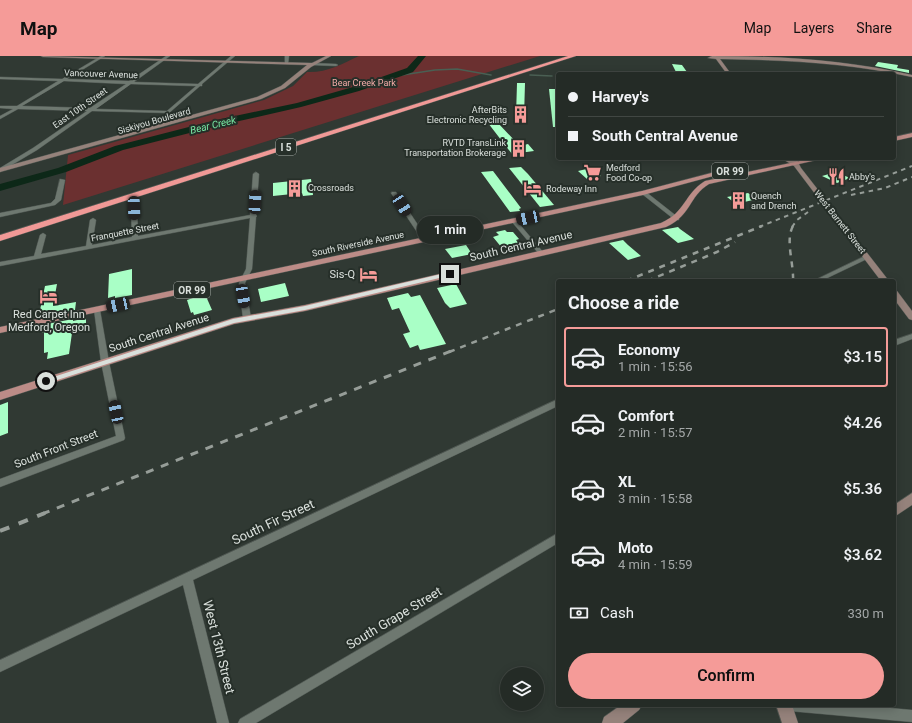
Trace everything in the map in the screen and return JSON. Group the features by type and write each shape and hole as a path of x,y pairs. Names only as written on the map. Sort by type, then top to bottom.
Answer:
{"highway":[{"name":"I 5","path":"0,234 564,56"},
{"name":"I 5","path":"0,238 573,56"}],"main road":[{"path":"896,139 912,135"},
{"name":"South Riverside Avenue","path":"0,330 644,193 708,176 784,160"},
{"name":"South Riverside Avenue","path":"695,192 707,182 785,160"},
{"path":"669,186 690,186 695,192"},
{"name":"OR 99","path":"677,219 681,216 695,192"},
{"name":"South Central Avenue","path":"0,396 246,318 305,308 663,225 677,219"}],"street":[{"path":"43,56 336,65"},
{"name":"East 10th Street","path":"0,170 28,154 168,56"},
{"path":"0,107 159,113 170,111 234,56"},
{"path":"287,56 290,63"},
{"path":"290,63 328,56"},
{"name":"Siskiyou Boulevard","path":"0,170 259,98 278,89 312,64 328,56"},
{"path":"0,118 101,57"},
{"path":"853,65 858,57"},
{"path":"714,58 863,65 894,72"},
{"path":"714,58 721,72"},
{"path":"714,58 728,72"},
{"path":"863,65 884,72"},
{"name":"Siskiyou Boulevard","path":"0,173 263,99 295,83 304,74 303,72"},
{"path":"896,72 912,76"},
{"path":"896,76 912,80"},
{"name":"Vancouver Avenue","path":"0,78 201,85"},
{"path":"28,154 24,161 34,160"},
{"name":"West Barnett Street","path":"790,160 884,279"},
{"path":"246,318 242,288 244,279 249,269 256,174"},
{"path":"0,215 49,206 56,202 62,180"},
{"path":"394,193 425,240"},
{"path":"644,193 677,219"},
{"path":"134,208 135,239"},
{"name":"Franquette Street","path":"0,264 254,216"},
{"path":"89,248 93,220"},
{"path":"514,221 541,253"},
{"path":"37,258 43,235"},
{"path":"820,279 867,257"},
{"path":"896,296 912,317"},
{"path":"96,310 105,362"},
{"path":"896,342 912,336"},
{"name":"South Front Street","path":"0,483 121,438 105,362"},
{"name":"South Fir Street","path":"0,666 556,403"},
{"path":"896,510 912,498"},
{"name":"South Grape Street","path":"244,723 556,539"},
{"name":"West 13th Street","path":"187,578 223,723"},
{"path":"610,723 631,707"},
{"path":"785,707 790,723"},
{"path":"811,707 912,716"}],"green space":[{"name":"Bear Creek Park","path":"359,56 540,56 63,205 68,155 264,100 293,86 307,72 321,71 340,65"}],"building":[{"path":"878,62 898,65 897,68 909,70 909,73 875,66"},
{"path":"672,64 682,65 687,72 676,72"},
{"path":"517,83 525,83 524,117 516,116"},
{"path":"549,89 556,89 556,127 553,127"},
{"path":"497,122 516,142 521,141 524,145 528,144 534,151 512,154 488,123"},
{"path":"521,167 554,205 540,207 509,168"},
{"name":"Medford Food Co-op","path":"591,168 601,176 587,179 578,171"},
{"path":"493,171 521,208 519,209 520,211 510,212 481,172"},
{"name":"Abby's","path":"836,172 850,178 837,183 822,176"},
{"name":"Crossroads","path":"311,179 313,195 303,196 302,193 273,196 273,183"},
{"name":"Quench and Drench","path":"748,193 757,199 736,204 727,197"},
{"path":"678,227 694,239 678,243 662,230"},
{"path":"505,230 507,232 513,232 519,239 516,240 522,248 510,250 507,247 502,248 493,237 499,235 496,232"},
{"path":"623,240 641,256 628,260 609,243"},
{"path":"466,245 472,254 452,258 445,249"},
{"path":"132,269 132,295 108,298 109,274"},
{"path":"285,283 289,296 261,302 258,289"},
{"path":"57,284 53,306 76,302 75,310 44,316 44,314 39,315 45,286"},
{"path":"456,284 467,304 450,308 445,303 437,288"},
{"path":"408,293 411,297 420,295 446,344 420,350 418,345 410,348 403,334 410,332 399,308 392,310 387,298"},
{"path":"205,294 212,310 194,315 193,312 191,313 187,300"},
{"path":"86,318 86,329 72,333 69,354 47,359 48,352 44,353 44,332 41,333 42,325"},
{"path":"8,402 8,433 0,436 0,405"}],"waterway":[{"name":"Bear Creek","path":"0,188 62,170 119,148 216,123 298,105 356,89 410,70 422,56"},
{"path":"389,77 435,70 457,69 491,75"},
{"path":"530,75 552,76"}],"railway":[{"path":"759,227 912,166"},
{"path":"851,195 885,188 912,177"},
{"path":"792,227 797,220 808,212"},
{"path":"631,279 762,226"},
{"path":"793,226 790,238 793,279"},
{"path":"652,279 717,252 735,242"},
{"path":"449,352 556,310"},
{"path":"42,514 451,351"},
{"path":"0,531 45,513"}],"place":[{"name":"AfterBits Electronic Recycling","path":"520,115"},
{"name":"RVTD TransLink Transportation Brokerage","path":"519,148"},
{"name":"Medford Food Co-op","path":"593,173"},
{"name":"Abby's","path":"836,177"},
{"name":"Crossroads","path":"295,188"},
{"name":"Rodeway Inn","path":"533,189"},
{"name":"Quench and Drench","path":"738,201"},
{"name":"Sis-Q","path":"368,274"},
{"name":"Red Carpet Inn Medford, Oregon","path":"49,296"}],"route":[{"path":"46,381 233,321 305,308 450,274"}]}
